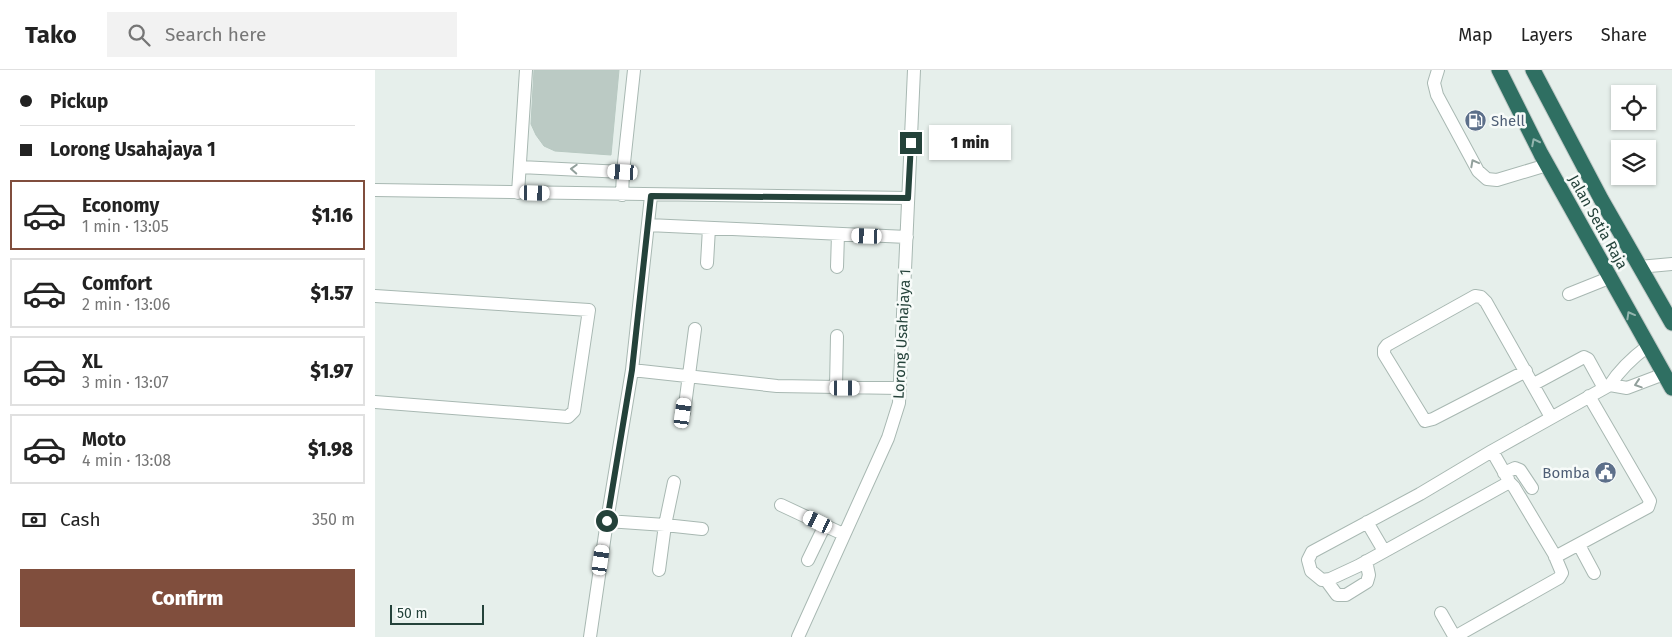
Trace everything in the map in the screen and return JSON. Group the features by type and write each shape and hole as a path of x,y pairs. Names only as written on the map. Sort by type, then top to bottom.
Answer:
{"highway":[{"name":"Jalan Setia Raja","path":"1499,70 1547,165 1672,388"},
{"name":"Jalan Setia Raja","path":"1533,70 1601,199 1672,323"}],"street":[{"path":"518,193 527,70"},
{"path":"622,195 634,70"},
{"name":"Lorong Usahajaya 1","path":"798,637 887,438 899,403 914,70"},
{"path":"1438,70 1433,83 1437,95 1478,171 1487,179 1497,180 1547,165"},
{"path":"520,167 623,172"},
{"path":"375,190 651,196 908,198"},
{"path":"590,637 632,370 651,196"},
{"path":"648,226 907,237"},
{"path":"707,263 709,228"},
{"path":"837,267 838,234"},
{"path":"1639,267 1672,264"},
{"path":"1569,294 1609,278"},
{"path":"375,296 589,310 574,411 568,416 375,402"},
{"path":"1526,371 1433,419 1425,421 1384,354 1384,349 1387,345 1475,296 1481,297 1486,302 1534,384 1551,417"},
{"path":"683,413 695,329"},
{"path":"836,388 837,336"},
{"path":"1532,488 1520,470 1515,468 1505,484 1366,561 1326,580 1322,580 1311,570 1308,560 1312,552 1420,494 1607,386 1629,361 1648,346"},
{"path":"1534,384 1584,357 1588,359 1607,386 1627,388 1664,374"},
{"path":"632,370 777,386 900,388"},
{"path":"1555,558 1648,507 1651,501 1589,396"},
{"path":"1441,613 1453,634 1459,635 1559,578 1562,573 1492,451"},
{"path":"659,570 665,525 675,482"},
{"path":"781,505 843,534"},
{"path":"607,521 702,529"},
{"path":"1367,522 1384,551"},
{"path":"808,560 825,525"},
{"path":"1579,545 1594,573"},
{"path":"1326,580 1337,595 1346,595 1367,582 1369,575 1366,561"}],"building":[{"path":"534,70 619,70 611,155 555,151 544,146 531,124"}],"place":[{"name":"Shell","path":"1475,121"},
{"name":"Bomba","path":"1606,473"}],"route":[{"path":"607,521 632,370 651,196 908,198 911,143"}]}
